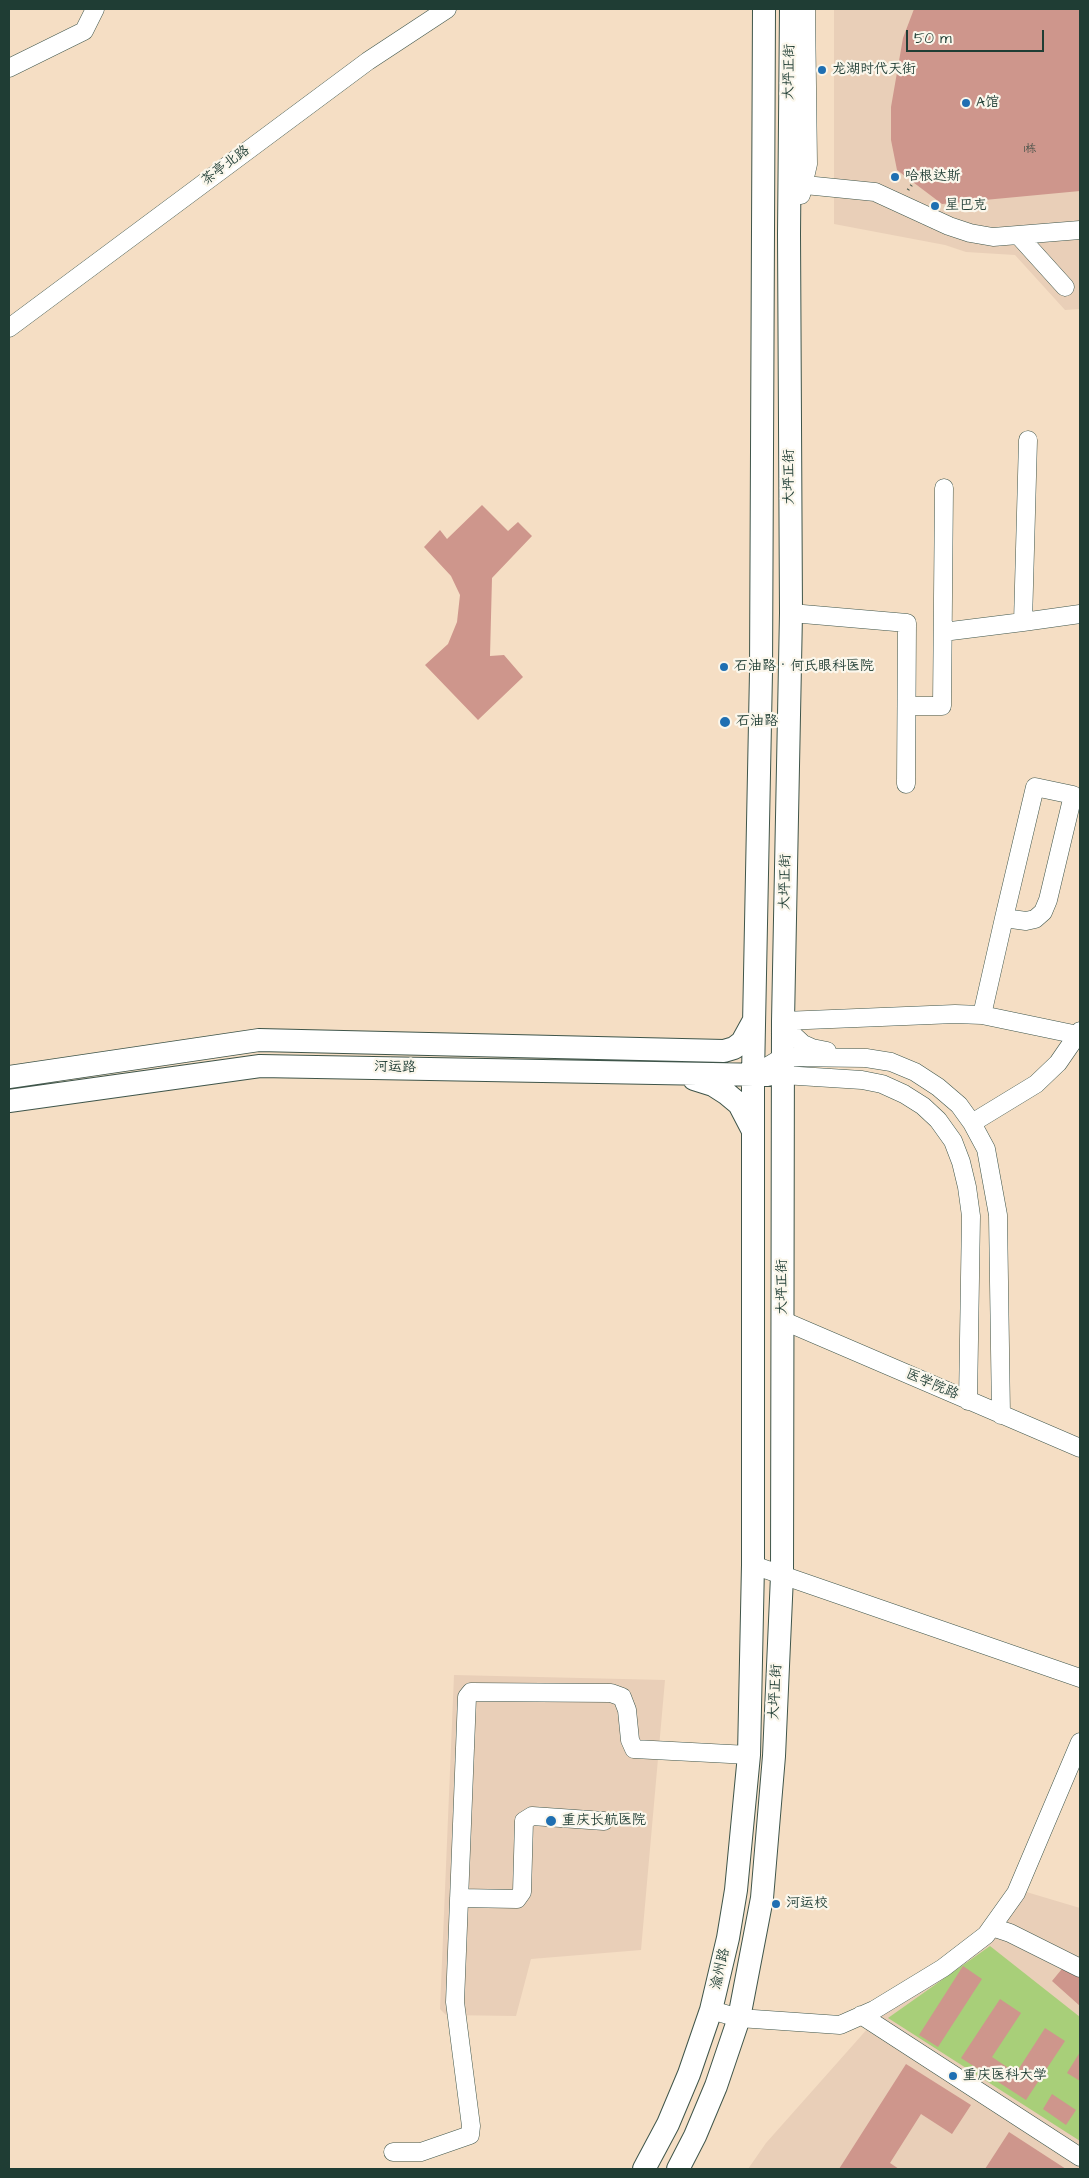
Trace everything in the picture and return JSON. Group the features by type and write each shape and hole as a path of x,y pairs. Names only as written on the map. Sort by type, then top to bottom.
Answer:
{"main road":[{"name":"大坪正街","path":"749,1755 753,1565 753,1074 761,662 764,9"},
{"name":"大坪正街","path":"774,1756 782,1576 784,1321 783,1021 791,613 789,234 791,9"},
{"name":"河运路","path":"9,1077 259,1040 724,1051 734,1048 742,1042 754,1021"},
{"name":"河运路","path":"9,1101 260,1066 753,1074 783,1066"},
{"path":"676,1073 713,1085 727,1094 745,1113 753,1130"},
{"name":"渝州路","path":"644,2169 668,2124 689,2074 711,2010 728,1938 736,1890 749,1755"},
{"name":"渝州路","path":"678,2169 695,2136 716,2086 739,2018 762,1898 774,1756"}],"street":[{"path":"9,68 84,31 95,9"},
{"name":"茶亭北路","path":"9,328 368,61 447,9"},
{"path":"789,234 804,185 808,164 806,9"},
{"path":"804,185 876,192 949,226 970,233 993,237 1080,230"},
{"path":"1018,235 1065,287"},
{"path":"1023,622 1028,440"},
{"path":"908,706 942,706 944,488"},
{"path":"791,613 907,623 908,706 906,784"},
{"path":"943,632 1080,614"},
{"path":"982,1015 1004,918 1035,786 1073,795 1048,900 1043,912 1035,919 1026,921 1004,918"},
{"path":"783,1021 955,1014 982,1015 1079,1033 1058,1063 1036,1084 972,1123"},
{"path":"783,1021 796,1039 812,1048 891,1062 915,1072 938,1087 959,1105 972,1123 986,1150 998,1215 1001,1414"},
{"path":"783,1066 866,1058"},
{"path":"783,1066 882,1084 904,1094 923,1106 938,1120 953,1141 961,1162 971,1216 968,1401"},
{"name":"医学院路","path":"784,1321 1080,1448"},
{"path":"753,1565 1080,1678"},
{"path":"394,2152 421,2152 470,2135 471,2126 455,2002 467,1697 471,1692 611,1693 622,1697 627,1710 630,1740 634,1748 749,1755"},
{"path":"711,2010 739,2018 840,2025 904,1992 943,1968 986,1935 1016,1893 1080,1742"},
{"path":"459,1898 517,1899 522,1892 524,1821 532,1816 604,1821"},
{"path":"992,1927 1080,1968"},
{"path":"862,2015 1080,2158"}],"shaded area":[{"path":"834,9 1080,9 1080,309 1065,310 1015,255 966,252 945,245 834,224"},
{"name":"重庆长航医院","path":"454,1675 665,1680 641,1950 531,1959 516,2016 446,2015 440,2009"},
{"name":"重庆医科大学","path":"1023,1891 1080,1908 1080,2169 748,2169 766,2143 885,2009 967,1962 984,1946"}],"green space":[{"path":"990,1946 1080,2017 1080,2141 888,2018"}],"building":[{"name":"A馆","path":"914,9 1080,9 1080,191 942,204 897,170 891,140 891,107 903,38"},
{"path":"482,505 508,531 518,522 532,536 492,578 490,656 504,655 523,677 478,720 425,665 448,644 457,622 460,595 451,576 424,547 440,530 447,539"},
{"path":"1066,1964 1080,1975 1080,2006 1052,1981"},
{"path":"963,1966 982,1979 938,2047 919,2035"},
{"path":"1000,1999 1021,2013 992,2057 1016,2073 1045,2028 1065,2041 1026,2100 961,2058"},
{"path":"1080,2052 1080,2081 1067,2073"},
{"path":"906,2064 971,2105 952,2134 921,2114 890,2163 899,2169 839,2169"},
{"path":"1052,2094 1076,2110 1066,2125 1043,2109"},
{"path":"1009,2132 1066,2169 985,2169"}],"place":[{"name":"龙湖时代天街","path":"822,70"},
{"name":"A馆","path":"966,103"},
{"name":"哈根达斯","path":"895,177"},
{"name":"星巴克","path":"935,206"},
{"name":"石油路‧何氏眼科医院","path":"724,667"},
{"name":"石油路","path":"725,722"},
{"name":"重庆长航医院","path":"551,1821"},
{"name":"河运校","path":"776,1904"},
{"name":"重庆医科大学","path":"953,2076"}]}
